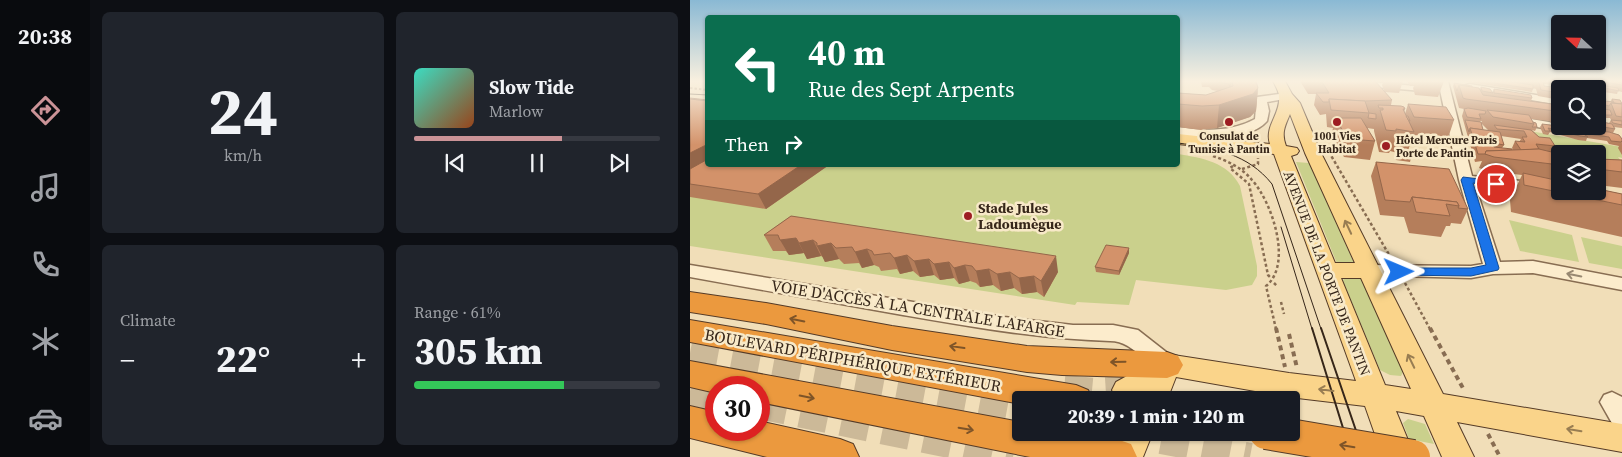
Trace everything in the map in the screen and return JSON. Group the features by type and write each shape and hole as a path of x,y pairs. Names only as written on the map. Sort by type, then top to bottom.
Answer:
{"highway":[{"path":"690,302 722,305 892,338 1028,359 1078,363 1140,362 1166,365"},
{"name":"BOULEVARD PÉRIPHÉRIQUE EXTÉRIEUR","path":"690,331 1026,391"},
{"path":"690,374 705,377"},
{"path":"770,390 1118,457"},
{"path":"690,422 705,425"},
{"path":"1300,438 1412,457"},
{"path":"770,441 840,457"}],"main road":[{"name":"AVENUE DE LA PORTE DE PANTIN","path":"1285,102 1283,115 1276,128 1280,150 1399,457"},
{"path":"1292,102 1315,146 1368,271 1458,457"},
{"path":"1180,139 1280,150 1315,146"},
{"path":"1326,270 1368,271"},
{"path":"1156,391 1166,365"},
{"path":"1126,390 1166,365 1289,385 1374,395 1622,438"},
{"path":"1127,457 1134,441"}],"street":[{"path":"1180,131 1202,134 1228,133 1250,128 1261,121 1263,111 1262,102"},
{"path":"1453,102 1466,180 1493,268"},
{"path":"1499,118 1551,126"},
{"path":"1466,180 1510,186 1551,188"},
{"path":"1510,186 1534,196 1569,204"},
{"path":"1368,271 1471,272 1493,268 1533,267 1622,284"},
{"name":"VOIE D'ACCÈS À LA CENTRALE LAFARGE","path":"690,271 1004,325 1073,333 1131,336 1166,365"}],"path":[{"path":"1315,146 1329,149 1395,265"},
{"path":"1206,154 1222,159 1242,169 1261,191 1279,248 1280,262 1277,274 1266,286 1286,370"},
{"path":"1236,165 1230,168 1249,184 1268,275 1271,278"},
{"path":"1403,280 1468,398"},
{"path":"1274,283 1277,286"},
{"path":"1281,302 1284,314"},
{"path":"1289,334 1298,372"},
{"path":"1486,431 1500,457"}],"green space":[{"path":"1524,130 1622,147 1622,158 1618,157 1622,162 1606,162 1606,145 1551,145"},
{"name":"Stade Jules Ladoumègue","path":"1180,154 1196,157 1214,162 1229,171 1240,186 1257,266 1257,276 1252,285 1226,290 1136,280 1129,305 1077,302 1075,305 690,246 690,176 706,167 1180,167"},
{"path":"1296,162 1309,163 1355,265 1338,266"},
{"path":"1509,220 1572,235 1579,262 1520,251"},
{"path":"1581,237 1622,246 1622,269 1589,263"},
{"path":"1360,277 1404,370 1401,376 1390,375 1380,370 1343,281 1344,278"},
{"path":"1408,419 1425,424 1434,444 1409,439 1403,423"}],"building":[{"path":"690,102 705,102 705,146 690,153"},
{"path":"1180,102 1227,102 1219,105 1180,104"},
{"path":"1330,102 1365,102 1369,113 1331,110"},
{"path":"1491,102 1551,104 1551,110"},
{"path":"1611,103 1622,104 1622,117 1616,116"},
{"path":"1408,104 1446,107 1454,120 1414,117"},
{"path":"1378,105 1404,107 1405,109 1403,109 1414,132 1396,129 1396,131 1386,130 1380,110 1383,110 1383,108 1379,108"},
{"path":"1464,109 1486,111 1485,114 1479,114 1481,119 1467,117"},
{"path":"1606,109 1610,110 1612,115 1606,115"},
{"path":"1487,110 1529,115 1534,124 1493,117"},
{"path":"1369,113 1376,114 1376,119 1368,118"},
{"path":"1335,118 1361,118 1375,141 1348,139"},
{"path":"1465,120 1481,122 1483,130 1470,128 1469,132"},
{"path":"1611,120 1622,121 1622,125 1613,123"},
{"path":"1606,123 1612,124 1615,129 1606,127"},
{"path":"1542,124 1551,125 1551,129 1548,128 1550,131 1545,131"},
{"path":"1494,125 1531,130 1539,137 1550,138 1554,145 1536,144 1539,149 1521,150 1515,141 1525,142 1522,137 1527,137 1524,131 1497,129"},
{"path":"1470,128 1500,132 1504,145 1493,143 1494,147 1512,150 1486,151 1486,154 1478,154"},
{"path":"1606,132 1609,132 1619,135 1622,141 1611,141 1609,137 1596,135 1606,135"},
{"path":"1539,149 1551,152 1551,164 1494,157 1485,154 1486,151"},
{"path":"1396,153 1410,154 1411,158 1397,156"},
{"path":"1606,159 1622,160 1622,172 1606,170"},
{"path":"705,161 705,167 798,167 758,194 690,184 690,169"},
{"path":"1376,162 1449,169 1468,209 1458,208 1457,202 1412,197 1410,202 1385,200"},
{"path":"1523,173 1551,179 1551,191 1524,185"},
{"path":"1606,191 1622,194 1622,205 1598,200 1606,200"},
{"path":"1412,197 1457,202 1459,206 1446,204 1450,216 1416,212"},
{"path":"791,216 1056,256 1041,281 1034,276 1019,278 1010,272 997,274 989,269 976,271 972,266 965,265 954,268 949,262 934,264 929,259 914,261 907,255 894,258 890,253 874,255 872,251 867,249 855,252 852,247 836,248 831,243 817,246 817,243 813,240 799,243 796,238 780,240 778,235 764,235"},
{"path":"1106,245 1129,248 1119,271 1095,267"}],"tunnel":[{"path":"690,353 1012,412"},
{"path":"1064,389 1095,392 1126,390"},
{"path":"690,391 705,394"},
{"path":"770,407 1013,457"},
{"path":"1167,441 1250,457"}],"tram line":[{"path":"1180,143 1205,147 1230,154 1252,166 1272,184 1321,329"},
{"path":"1281,227 1312,329"},
{"path":"1312,328 1352,457"},
{"path":"1321,328 1365,457"}],"place":[{"name":"Consulat de Tunisie à Pantin","path":"1229,122"},
{"name":"1001 Vies Habitat","path":"1337,122"},
{"name":"Hôtel Mercure Paris Porte de Pantin","path":"1386,146"},
{"name":"Stade Jules Ladoumègue","path":"968,216"}],"route":[{"path":"1399,272 1471,272 1493,268 1466,180 1496,184"}]}
